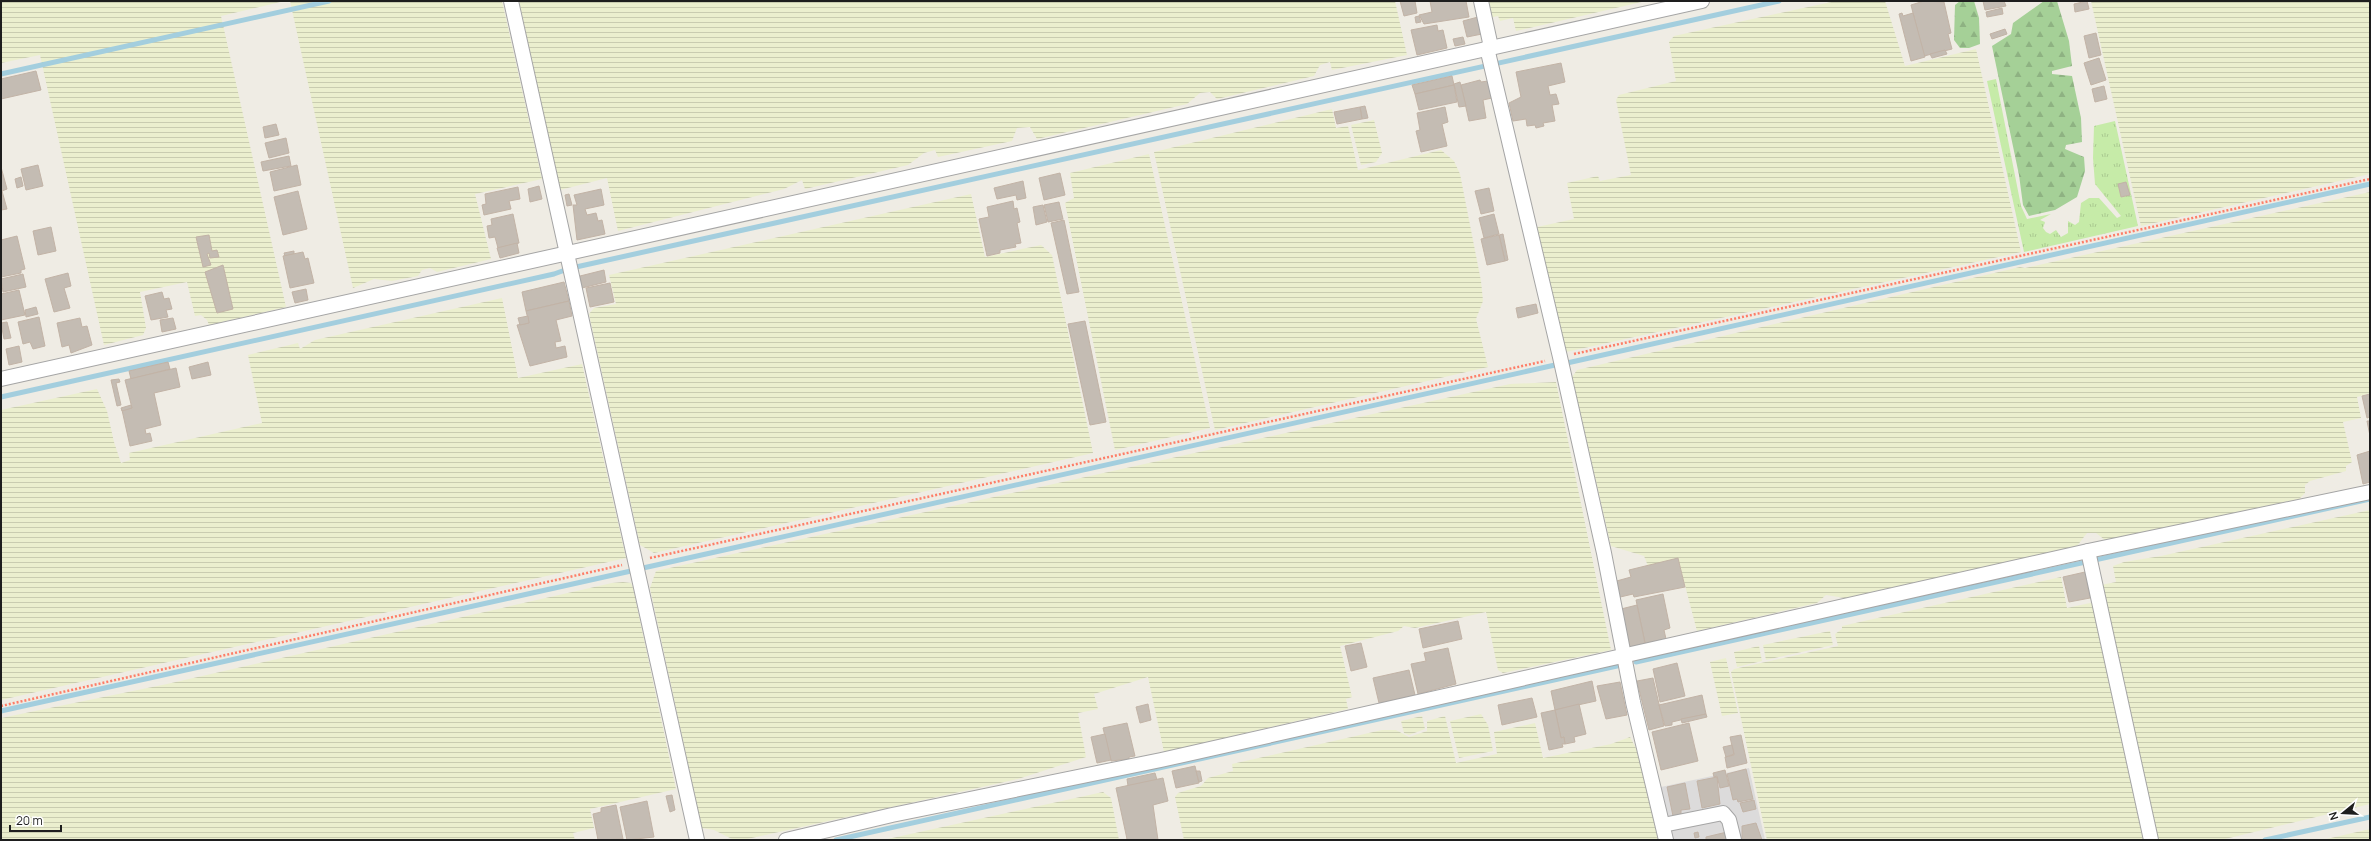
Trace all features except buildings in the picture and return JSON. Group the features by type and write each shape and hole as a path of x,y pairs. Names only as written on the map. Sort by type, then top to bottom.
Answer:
{"street":[{"path":"511,1 698,840"},
{"path":"1481,1 1490,56 1560,357 1604,553 1623,657 1666,840"},
{"path":"1,379 566,252 1490,56 1702,1"},
{"path":"786,840 892,815 1161,760 1350,716 1623,657 1741,628 2090,558 2370,492"},
{"path":"2090,558 2152,840"},
{"path":"1663,825 1723,813 1729,820 1734,840"}],"path":[{"path":"1,706 636,562 2370,179"}],"shaded area":[{"path":"1749,768 1765,840 1673,840 1661,787"}],"green space":[{"path":"1,1 285,1 221,16 286,307 209,325 207,320 201,315 195,316 187,282 140,292 146,328 143,335 104,345 40,55 1,63"},
{"path":"290,1 502,1 542,179 475,194 491,259 437,272 430,268 422,270 418,276 392,281 374,279 353,288"},
{"path":"519,1 1395,1 1407,55 1332,70 1330,62 1320,65 1314,76 1217,99 1210,92 1200,93 1187,104 1037,139 1030,127 1017,128 1012,141 938,157 935,150 924,153 908,165 805,189 802,180 784,189 618,231 607,178 560,190"},
{"path":"1486,1 1646,1 1516,31 1513,18 1500,21 1498,16 1489,18"},
{"path":"1836,1 1885,1 1905,66 1976,49 2021,252 1566,352 1537,227 1574,219 1567,183 1598,176 1600,181 1631,175 1616,100 1619,95 1676,81 1669,42 1674,36"},
{"path":"1960,1 1974,1 1979,18 1980,44 1969,48 1960,48 1954,40 1955,5"},
{"path":"2044,1 2057,1 2069,41 2072,66 2052,71 2052,74 2072,76 2081,118 2082,142 2066,145 2065,149 2084,157 2085,171 2077,197 2055,210 2029,216 2023,205 2019,175 1992,46 2011,34 2013,23"},
{"path":"2091,1 2370,1 2370,174 2141,226"},
{"path":"1996,79 2021,206 2027,219 2051,214 2040,220 2045,222 2043,228 2050,234 2056,230 2061,237 2068,233 2068,221 2075,225 2079,222 2081,203 2089,198 2099,198 2117,218 2121,216 2095,184 2093,158 2094,126 2115,121 2138,226 2024,252 1987,81"},
{"path":"1332,109 1336,128 1348,126 1358,170 1441,150 1454,161 1460,174 1481,281 1483,301 1476,319 1488,367 1215,430 1154,152"},
{"path":"1374,120 1382,153 1376,162 1361,165 1351,125"},
{"path":"1149,154 1210,428 1115,450 1065,203 1074,198 1070,173"},
{"path":"2370,192 2370,393 2357,397 2361,418 2343,422 2352,462 2346,466 2346,471 2310,481 2305,485 2305,493 2299,499 2105,540 2096,533 2087,533 2077,546 1845,598 1826,595 1817,603 1697,631 1678,559 1648,566 1644,556 1611,546 1572,377 1577,370 2020,267 2025,268"},
{"path":"971,194 985,257 1041,245 1052,255 1093,453 654,553 640,545 589,314 594,308 616,304 609,275"},
{"path":"502,298 518,378 582,364 626,558 1,700 1,410 97,389 107,411 114,442 121,463 130,460 129,453 262,423 248,355 298,343 300,349 315,340"},
{"path":"1556,382 1611,650 1503,673 1498,670 1486,612 1415,628 1404,626 1398,631 1340,646 1352,697 1346,699 1348,709 1164,752 1148,677 1094,694 1098,709 1078,713 1086,757 1018,779 743,840 734,840 714,830 702,828 650,588 656,571 1510,384"},
{"path":"2370,510 2370,804 2221,840 1767,840 1731,672 1734,669 1838,646 1835,634 1842,629 1842,626 2061,577 2067,608 2104,600 2101,585 2116,582 2113,566 2124,562 2161,556"},
{"path":"612,583 631,583 633,588 676,789 590,809 594,828 573,833 575,840 1,840 1,718 167,684"},
{"path":"1830,631 1833,645 1766,660 1763,645"},
{"path":"1759,646 1762,661 1737,667 1734,652"},
{"path":"1726,658 1738,713 1722,716 1710,662"},
{"path":"1481,714 1488,725 1493,751 1459,758 1450,721"},
{"path":"1422,716 1425,729 1409,735 1404,733 1401,721"},
{"path":"1445,716 1456,763 1497,754 1494,732 1535,723 1543,758 1611,744 1630,737 1639,754 1659,840 1184,840 1175,797 1178,793 1201,786 1208,778 1233,771 1232,764 1382,730 1396,730 1409,737 1427,731 1427,721"},
{"path":"1103,792 1111,798 1119,840 883,840"},
{"path":"2370,829 2370,840 2322,840"}],"waterway":[{"path":"1,74 329,1"},
{"path":"576,267 1779,1"},
{"path":"1567,363 2370,184"},
{"path":"1,397 554,274 565,270"},
{"path":"643,568 1555,365"},
{"path":"1636,662 2370,499"},
{"path":"1,711 631,571"},
{"path":"836,840 1617,666"},
{"path":"2265,840 2370,817"}]}
